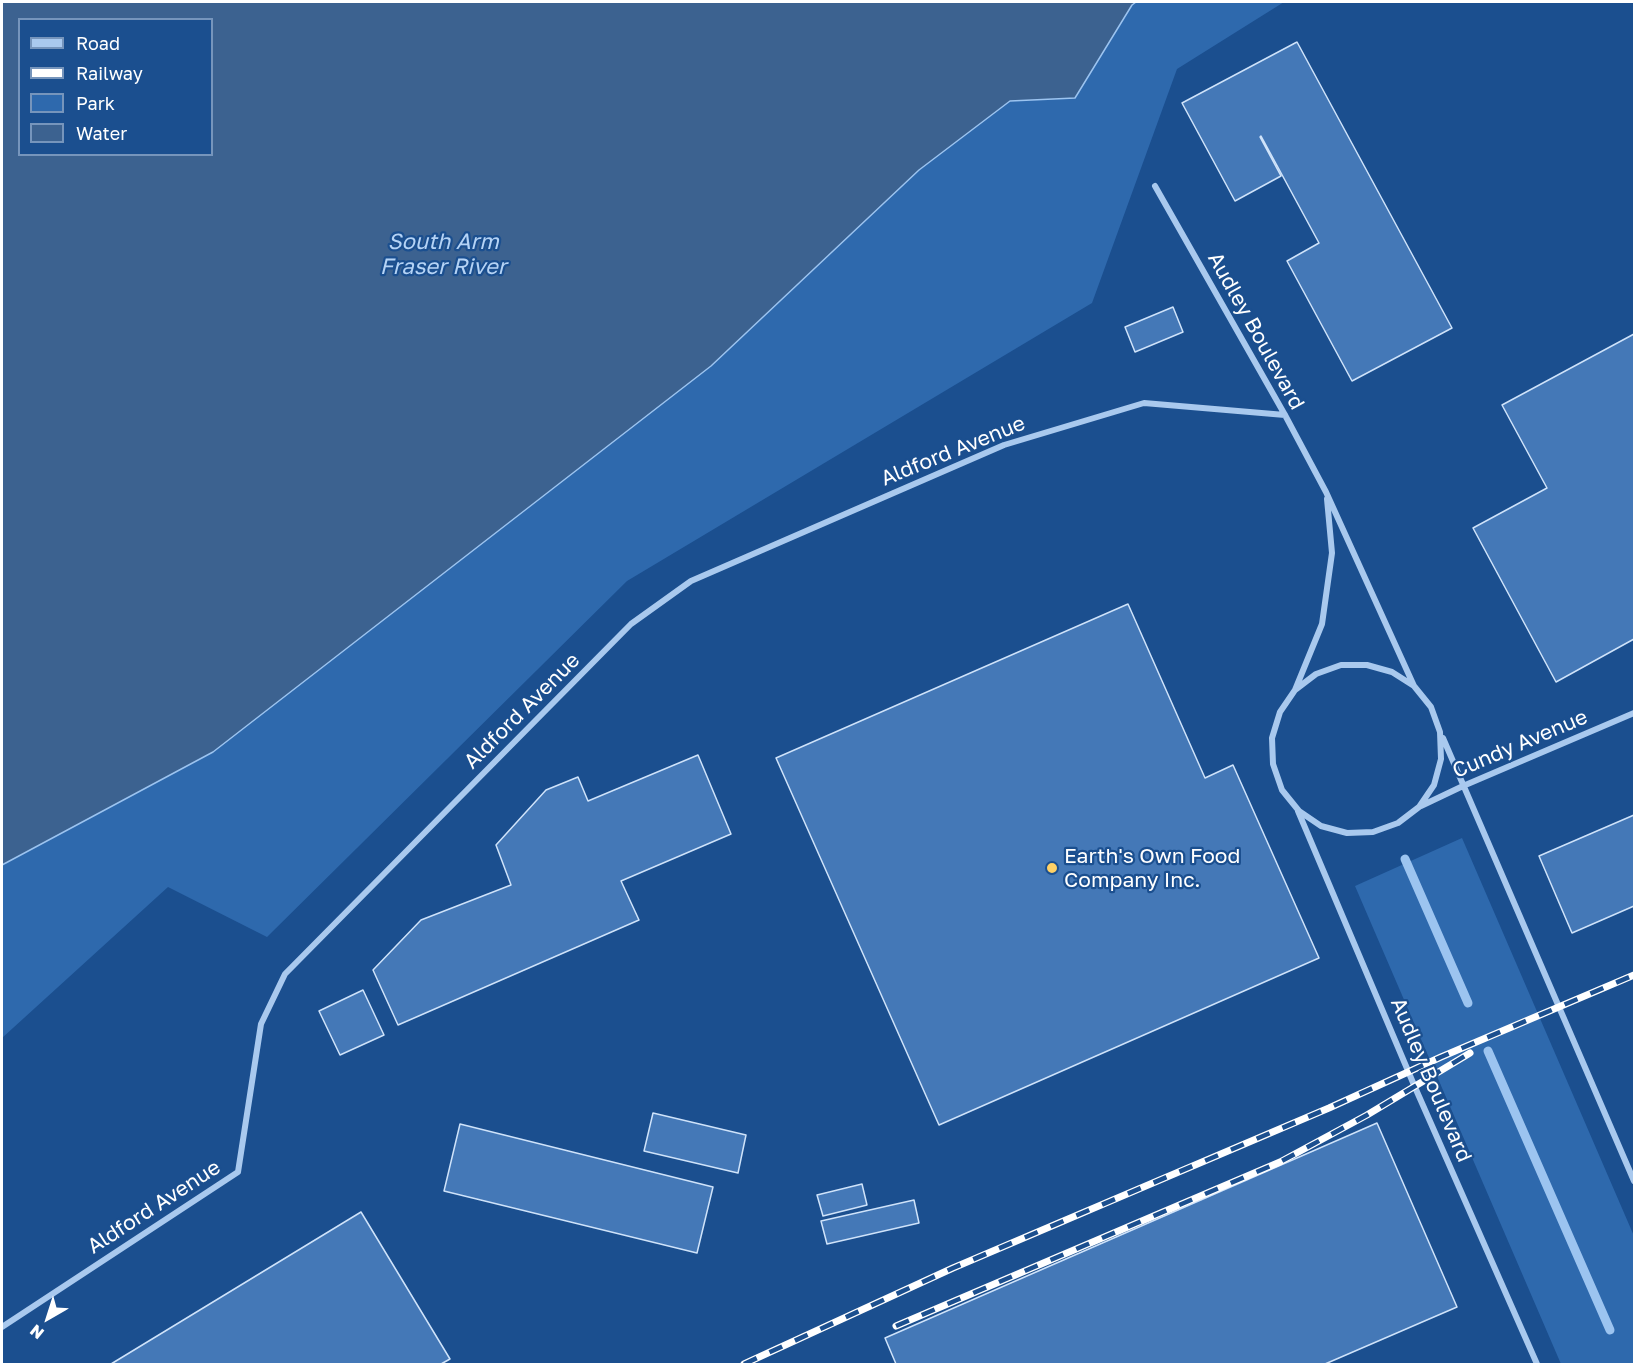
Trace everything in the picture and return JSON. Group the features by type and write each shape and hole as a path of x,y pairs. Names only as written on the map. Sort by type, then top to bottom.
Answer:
{"street":[{"name":"Audley Boulevard","path":"1155,186 1326,492 1414,686"},
{"name":"Aldford Avenue","path":"2,1327 238,1172 261,1024 285,974 631,624 691,581 1004,445 1144,403 1285,415"},
{"name":"Audley Boulevard","path":"1295,690 1322,624 1332,553 1326,492"},
{"path":"1440,732 1442,759 1434,785 1419,807 1398,823 1373,832 1347,833 1321,826 1299,811 1282,790 1273,764 1272,738 1280,712 1295,690 1316,674 1341,665 1367,665 1392,672 1414,686 1431,707 1463,786 1635,1181"},
{"name":"Cundy Avenue","path":"1419,807 1635,713"},
{"name":"Audley Boulevard","path":"1296,807 1414,1085 1537,1365"}],"green space":[{"path":"1136,2 1284,2 1177,69 1092,303 627,581 267,937 168,887 2,1038 2,865 213,752 711,366 919,170 1010,101 1075,98"},
{"path":"1462,838 1634,1236 1634,1364 1561,1364 1355,886"}],"water":[{"name":"South Arm Fraser River","path":"2,2 1136,2 1075,98 1010,101 919,170 711,366 213,752 2,865"}],"building":[{"path":"1297,42 1452,328 1352,381 1287,261 1319,243 1261,136 1281,176 1235,201 1182,103"},
{"path":"1173,307 1183,332 1135,352 1125,327"},
{"path":"1634,334 1634,639 1556,682 1473,528 1547,488 1502,405"},
{"name":"Earth's Own Food Company Inc.","path":"1128,604 1205,778 1233,765 1319,958 939,1125 776,758"},
{"path":"698,755 731,834 621,881 639,920 398,1025 373,970 421,920 511,885 496,845 546,790 578,777 588,801"},
{"path":"1634,815 1634,906 1572,933 1539,856"},
{"path":"363,990 384,1035 340,1055 319,1011"},
{"path":"653,1113 746,1135 738,1173 644,1151"},
{"path":"1377,1123 1457,1307 1325,1364 896,1364 885,1338"},
{"path":"460,1124 713,1187 697,1253 444,1191"},
{"path":"862,1184 867,1205 823,1216 817,1195"},
{"path":"914,1200 919,1223 827,1244 821,1221"},
{"path":"361,1212 450,1359 441,1364 111,1364"}],"waterway":[{"path":"1405,859 1468,1003"},
{"path":"1488,1051 1610,1330"}],"railway":[{"path":"744,1364 953,1268 1634,975"},
{"path":"896,1326 1280,1162 1367,1115 1470,1053"}],"place":[{"name":"Earth's Own Food Company Inc.","path":"1052,868"}]}
